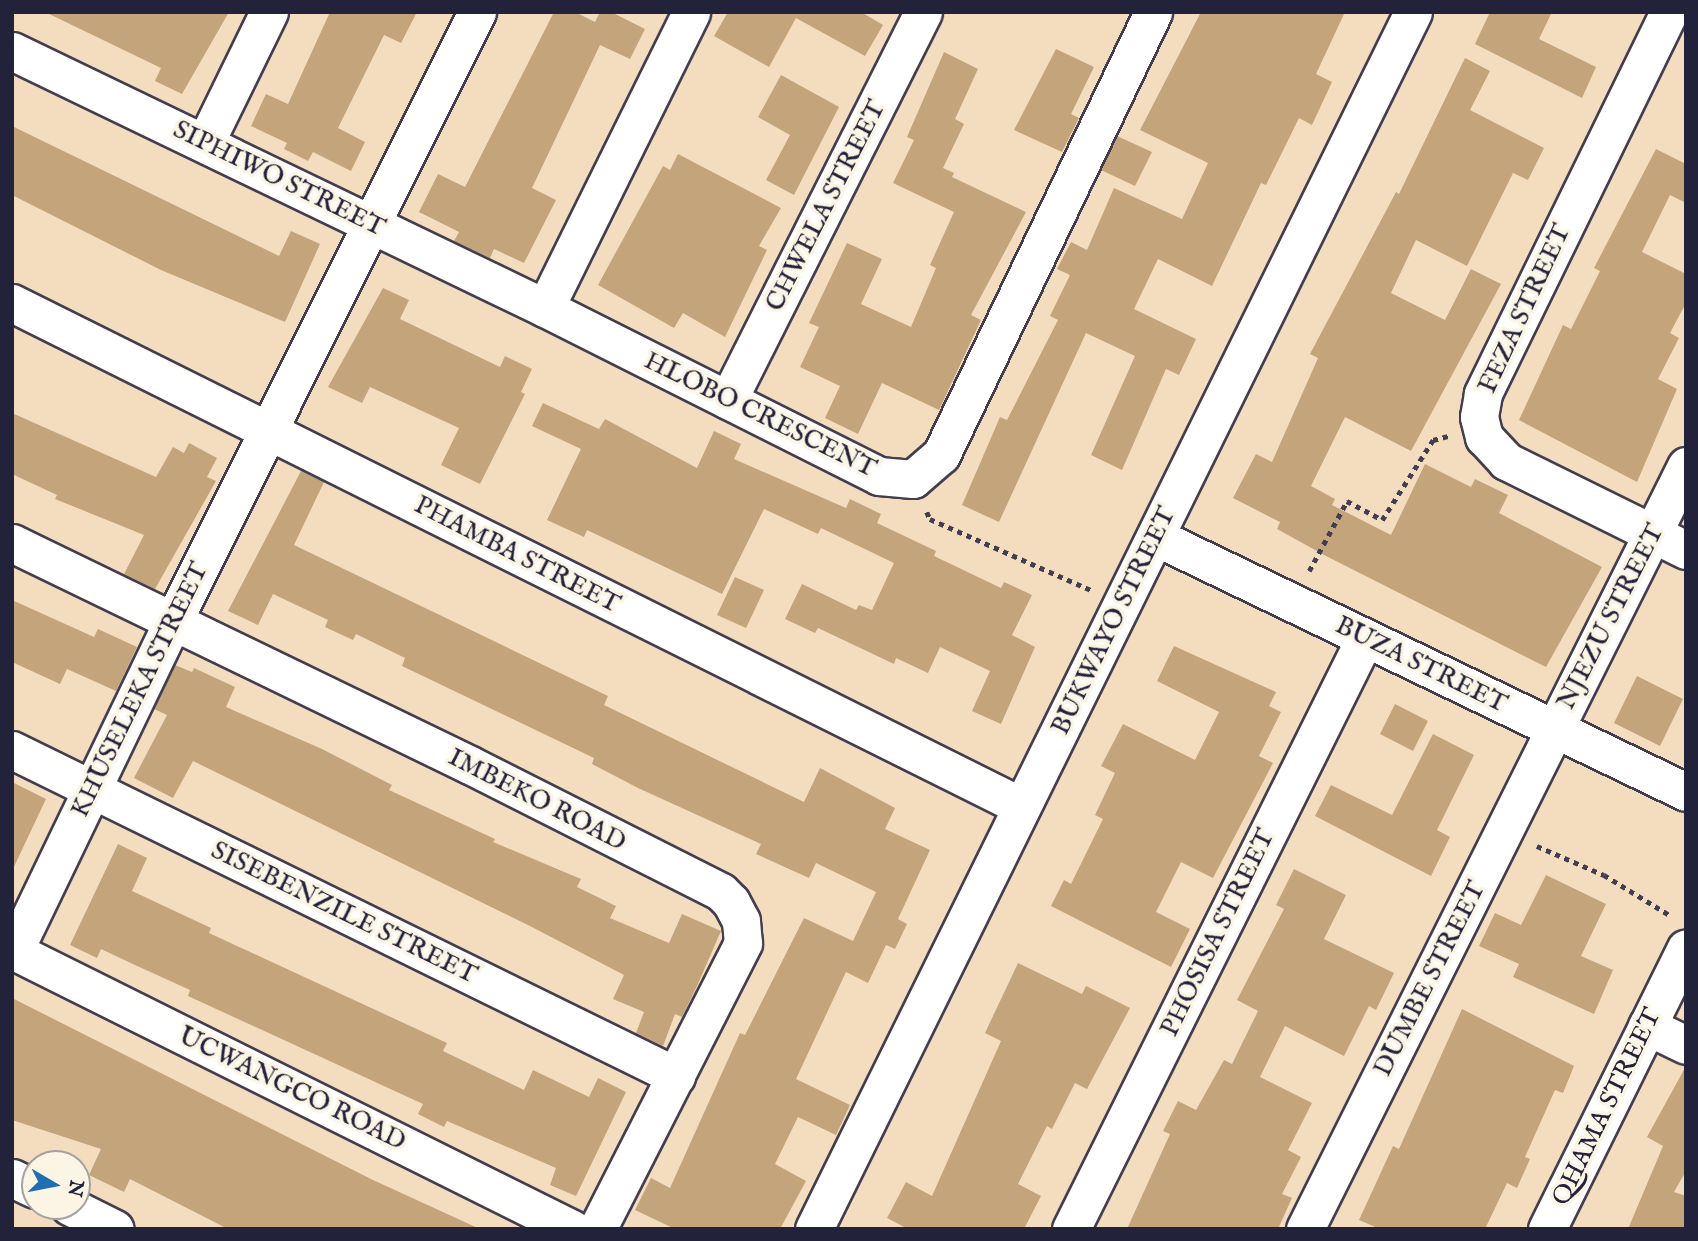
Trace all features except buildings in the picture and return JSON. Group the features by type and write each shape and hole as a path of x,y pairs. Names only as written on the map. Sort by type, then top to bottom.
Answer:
{"street":[{"path":"205,143 269,12"},
{"name":"KHUSELEKA STREET","path":"13,950 369,223 477,12"},
{"path":"545,308 691,12"},
{"name":"CHWELA STREET","path":"728,400 923,12"},
{"name":"HLOBO CRESCENT","path":"545,308 879,476 913,479 941,455 1153,12"},
{"name":"BUKWAYO STREET","path":"814,1229 1413,12"},
{"name":"FEZA STREET","path":"1669,12 1482,394 1480,428 1506,461 1686,550"},
{"name":"SIPHIWO STREET","path":"12,51 545,308"},
{"name":"PHAMBA STREET","path":"12,303 1021,806"},
{"name":"NJEZU STREET","path":"1555,729 1686,466"},
{"name":"BUZA STREET","path":"1156,537 1686,792"},
{"name":"IMBEKO ROAD","path":"12,543 721,892 738,910 743,943 597,1229"},
{"name":"PHOSISA STREET","path":"1071,1229 1365,638"},
{"name":"DUMBE STREET","path":"1305,1229 1555,729"},
{"name":"SISEBENZILE STREET","path":"12,750 676,1076"},
{"name":"QHAMA STREET","path":"1551,1227 1647,1026 1680,933"},
{"name":"UCWANGCO ROAD","path":"13,950 572,1229"},
{"path":"1647,1026 1686,1045"},
{"path":"91,1217 115,1229"}],"path":[{"path":"1292,603 1347,501 1382,520 1433,440 1480,428"},
{"path":"913,479 930,519 1123,604"},
{"path":"1504,832 1604,874 1680,933"}]}
